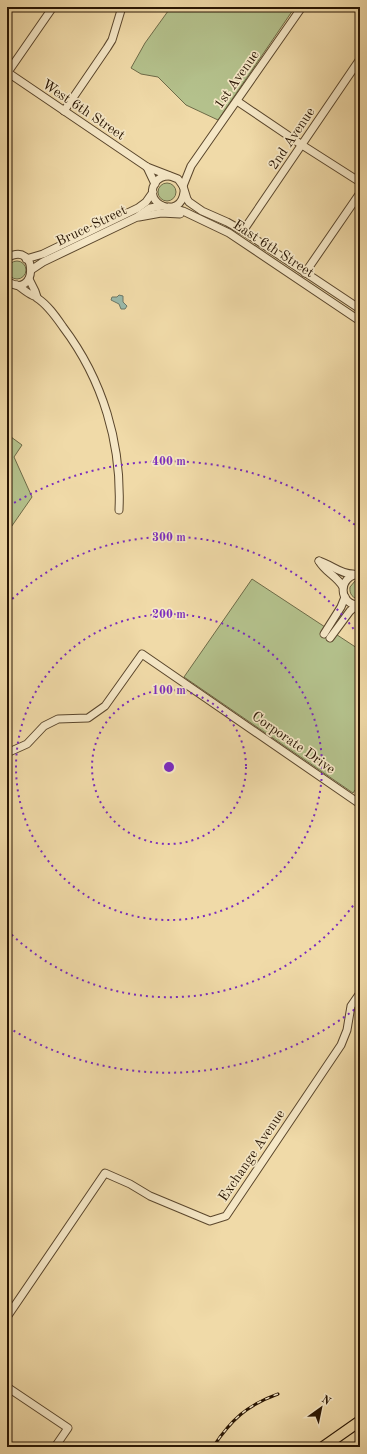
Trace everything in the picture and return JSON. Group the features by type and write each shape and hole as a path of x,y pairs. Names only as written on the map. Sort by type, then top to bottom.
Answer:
{"highway":[{"path":"323,1447 360,1421"}],"street":[{"path":"7,72 53,7"},
{"path":"64,111 108,48 112,40 122,7"},
{"name":"1st Avenue","path":"173,176 186,171 192,166 302,7"},
{"name":"2nd Avenue","path":"243,231 360,59"},
{"name":"West 6th Street","path":"7,72 147,167 173,176"},
{"path":"237,101 360,182"},
{"name":"1st Avenue","path":"184,189 192,166"},
{"path":"147,167 155,184"},
{"path":"173,176 178,179 184,189 182,199 177,205 166,207 156,200 153,192 155,184 162,177 173,176"},
{"name":"East 6th Street","path":"184,189 187,199 194,206 243,231 360,310"},
{"name":"Bruce Street","path":"26,259 43,254 138,208 146,202 153,192"},
{"path":"305,273 360,193"},
{"name":"East 6th Street","path":"166,207 183,211 234,236 360,321"},
{"name":"Bruce Street","path":"32,270 43,262 137,217 150,208 166,207"},
{"path":"137,217 168,213 196,218"},
{"path":"7,258 17,255 26,259 30,264 32,270 29,279 17,285"},
{"path":"29,279 37,297 54,315 72,338 90,370 99,390 116,448 120,490 119,510"},
{"path":"7,282 17,285 31,295 37,297"},
{"path":"358,574 346,574 326,563 319,561 322,567 340,582 343,587 345,597 348,601 358,605"},
{"path":"343,587 347,579 358,574"},
{"path":"324,634 341,607 345,597"},
{"path":"330,638 350,611 358,605"},
{"name":"Corporate Drive","path":"7,753 27,744 44,726 58,719 88,718 105,706 142,654 233,715 360,804"},
{"name":"Exchange Avenue","path":"7,1317 105,1173 130,1184 150,1196 210,1221 226,1216 341,1045 347,1030 351,1006 360,993"},
{"path":"7,1387 68,1428 55,1447"}],"green space":[{"path":"171,7 295,7 218,120 186,105 158,77 141,74 131,68 145,43"},
{"path":"163,183 171,183 176,188 174,199 171,201 163,201 158,196 158,188"},
{"path":"17,261 23,264 26,270 23,276 17,279 11,276 8,270 11,264"},
{"path":"7,434 22,445 14,457 32,497 7,533"},
{"path":"252,579 360,650 360,783 353,793 184,677"},
{"path":"355,581 360,581 360,599 353,597 350,592 350,587"}],"shaded area":[{"path":"119,295 123,296 123,302 127,306 125,309 121,309 119,304 111,300 112,297 117,297"}],"railway":[{"path":"213,1447 226,1429 241,1414 257,1403 278,1394"}]}
